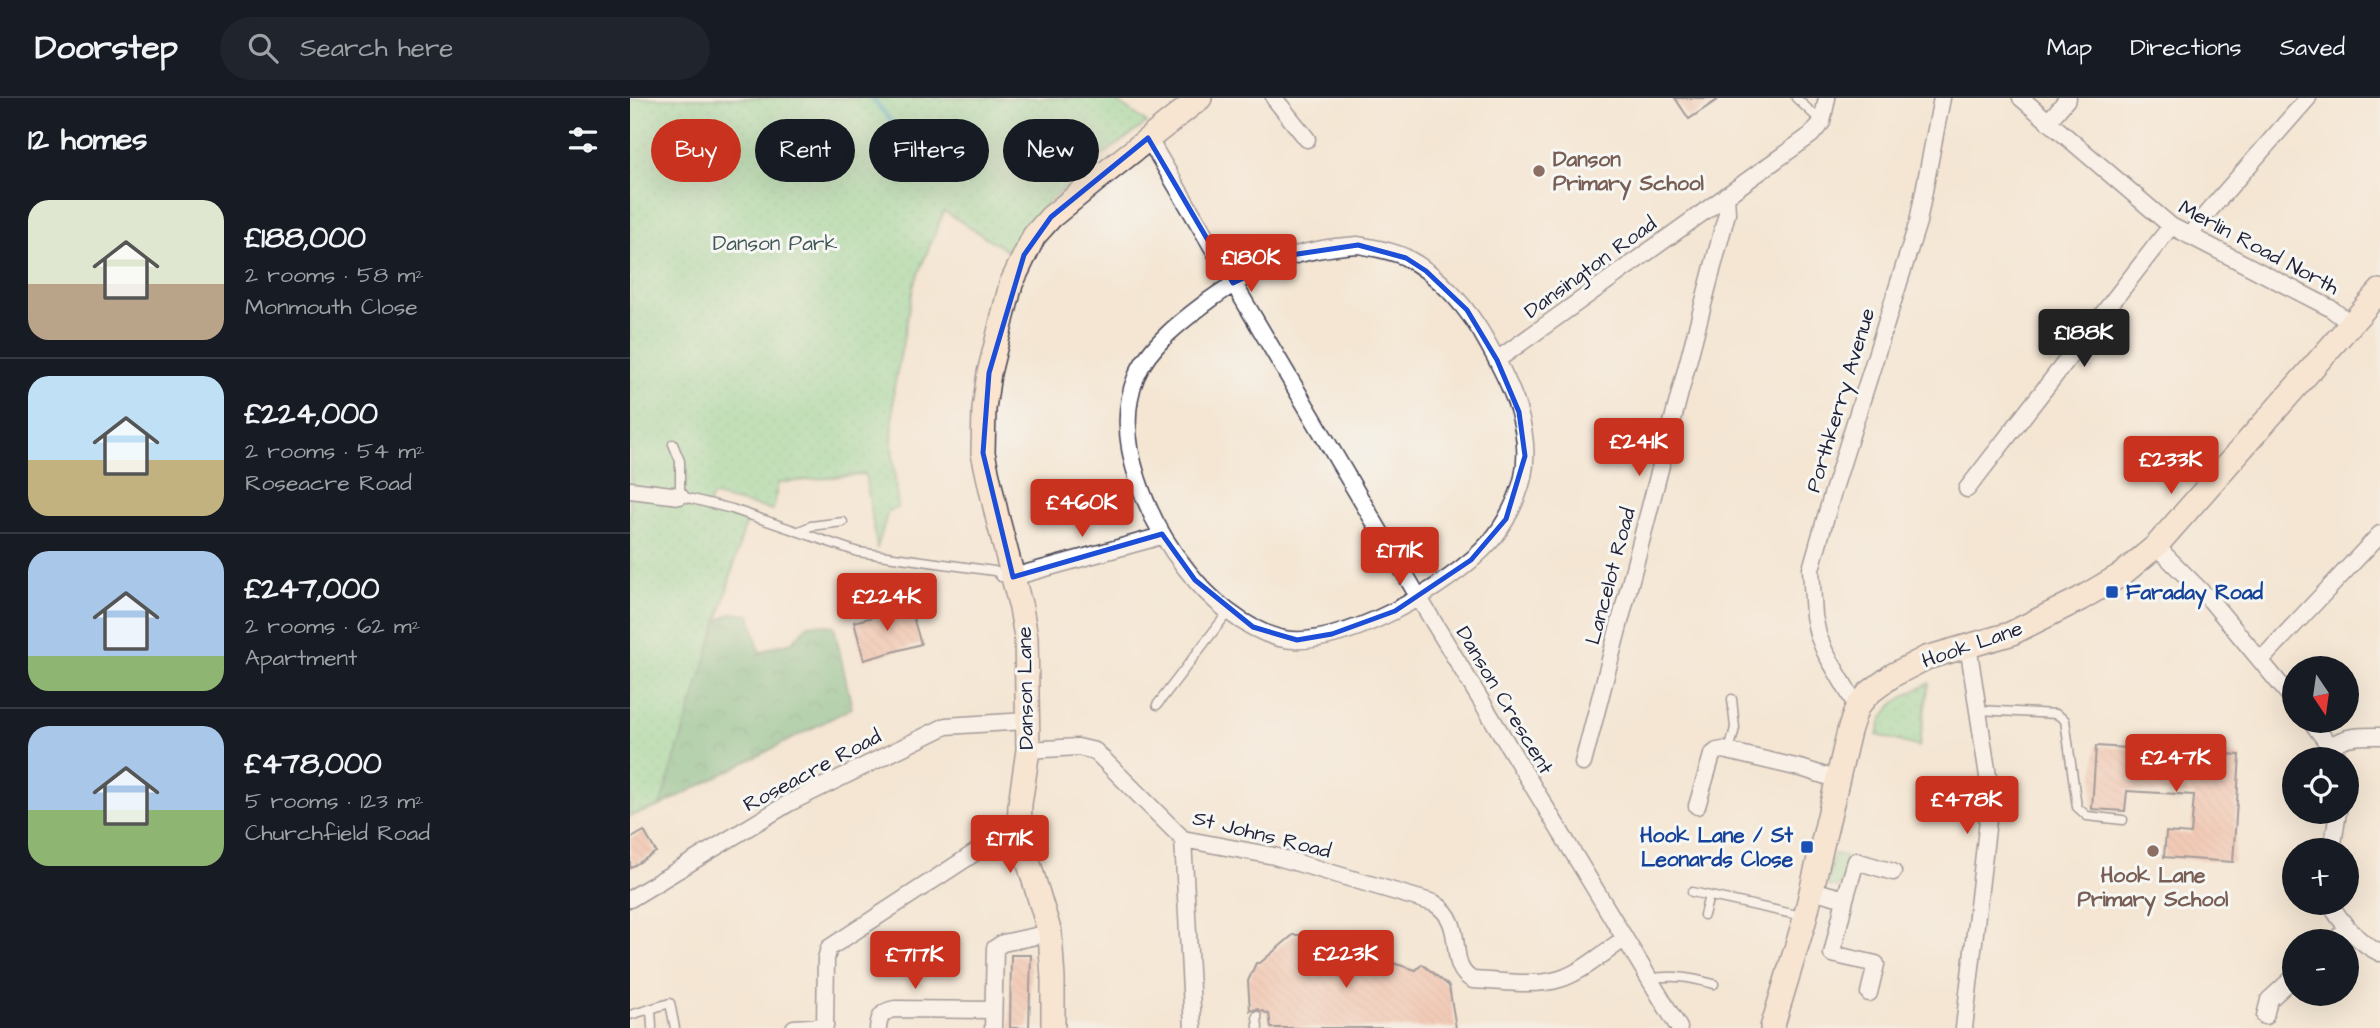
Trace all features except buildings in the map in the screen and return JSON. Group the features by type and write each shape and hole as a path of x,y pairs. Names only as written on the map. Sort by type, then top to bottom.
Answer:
{"street":[{"name":"Danson Lane","path":"1053,1028 1049,933 1019,831 1028,750 1026,637 1024,619 1004,575 983,453 989,373 1011,284 1034,236 1051,217 1200,98"},
{"path":"1274,98 1307,139"},
{"path":"1822,122 1827,98"},
{"name":"Porthkerry Avenue","path":"1857,707 1818,635 1811,569 1918,222 1942,98"},
{"name":"Merlin Road North","path":"2021,98 2171,226 2330,308 2350,323"},
{"path":"2048,122 2068,98"},
{"path":"2190,236 2200,221 2308,98"},
{"name":"Dansington Road","path":"1497,360 1811,135 1822,122"},
{"name":"Danson Crescent","path":"1149,138 1419,597 1679,1028"},
{"name":"Lancelot Road","path":"1583,764 1727,213 1726,195"},
{"path":"1967,489 2171,226"},
{"path":"1357,245 1386,250 1406,258 1426,271 1467,310 1497,360 1519,411 1525,456 1523,477 1506,519 1491,541 1471,560 1419,597 1363,624 1310,639 1279,638 1254,627 1229,611 1195,580 1162,534 1145,500 1132,456 1128,417 1136,376 1148,356 1166,336 1233,283 1291,255 1322,247 1357,245"},
{"name":"Hook Lane","path":"1857,707 1868,693 1893,675 1926,658 2010,635 2121,575 2156,546 2380,291"},
{"path":"630,490 680,496"},
{"path":"1004,575 1151,540 1162,534"},
{"path":"2261,660 2380,534"},
{"path":"2156,546 2189,576 2282,686"},
{"path":"1964,1028 1990,802 1968,645"},
{"path":"1772,1028 1812,890 1857,707"},
{"name":"Roseacre Road","path":"630,898 789,803 946,726 1027,721"},
{"path":"2337,747 2340,739 2380,736"},
{"name":"St Johns Road","path":"1028,750 1087,747 1095,751 1183,839 1274,856 1434,903 1443,908 1453,925 1459,968 1464,976 1473,980 1546,982 1560,979 1572,974 1624,939"},
{"path":"1697,806 1712,755 1717,751 1729,751 1838,780"},
{"path":"794,1028 825,1027 826,959 829,948 996,839 1019,831"},
{"path":"1183,839 1193,1028"},
{"path":"1869,993 1875,964 1832,954 1856,861 1893,872"},
{"path":"1812,890 1845,899"},
{"path":"2339,915 2367,946 2380,953"},
{"path":"993,1028 995,948 1003,943 1049,933"},
{"path":"2265,1016 2269,1000 2282,988"},
{"path":"878,1028 881,1014 895,1009 993,1010"}],"lane":[{"path":"1796,98 1822,122"},
{"path":"673,444 680,461 680,496 732,509 849,550 1004,575"},
{"path":"799,531 811,526 843,522"},
{"path":"1157,705 1229,611"},
{"path":"1729,751 1735,728 1732,699"},
{"path":"1978,710 2056,714 2065,720 2077,807 2087,816 2123,820"},
{"path":"1692,892 1805,916"},
{"path":"1704,915 1709,896"},
{"path":"1650,979 1681,975 1714,984"},
{"path":"630,1015 670,1003 675,1028"},
{"path":"651,1009 652,1027"},
{"path":"1257,1016 1258,1028"}],"highlighted area":[{"path":"1148,138 1233,283 1291,255 1358,245 1406,258 1426,271 1467,310 1497,360 1519,412 1525,456 1506,519 1471,560 1395,611 1332,634 1297,640 1253,627 1195,580 1162,534 1013,577 983,453 989,373 1024,255 1051,217"}],"green space":[{"name":"Danson Park","path":"630,98 1112,98 1147,123 1099,158 1099,119 1003,119 1003,182 1071,182 1047,203 1014,255 944,211 914,284 894,388 892,447 898,508 888,511 877,549 865,474 778,483 773,510 713,496 710,500 709,510 746,521 660,806 630,816"},
{"path":"713,508 746,521 718,621 732,613 750,615 760,653 792,642 808,625 834,626 852,708 660,806 630,816 630,625 669,512"},
{"path":"1929,683 1919,747 1877,735 1890,708"},
{"path":"1834,854 1845,856 1846,865 1845,877 1837,888 1827,886"}],"waterway":[{"path":"872,98 889,119"}],"place":[{"name":"Danson Primary School","path":"1539,171"},
{"name":"Faraday Road","path":"2112,592"},
{"name":"Hook Lane / St Leonards Close","path":"1807,847"},
{"name":"Hook Lane Primary School","path":"2153,851"}]}
